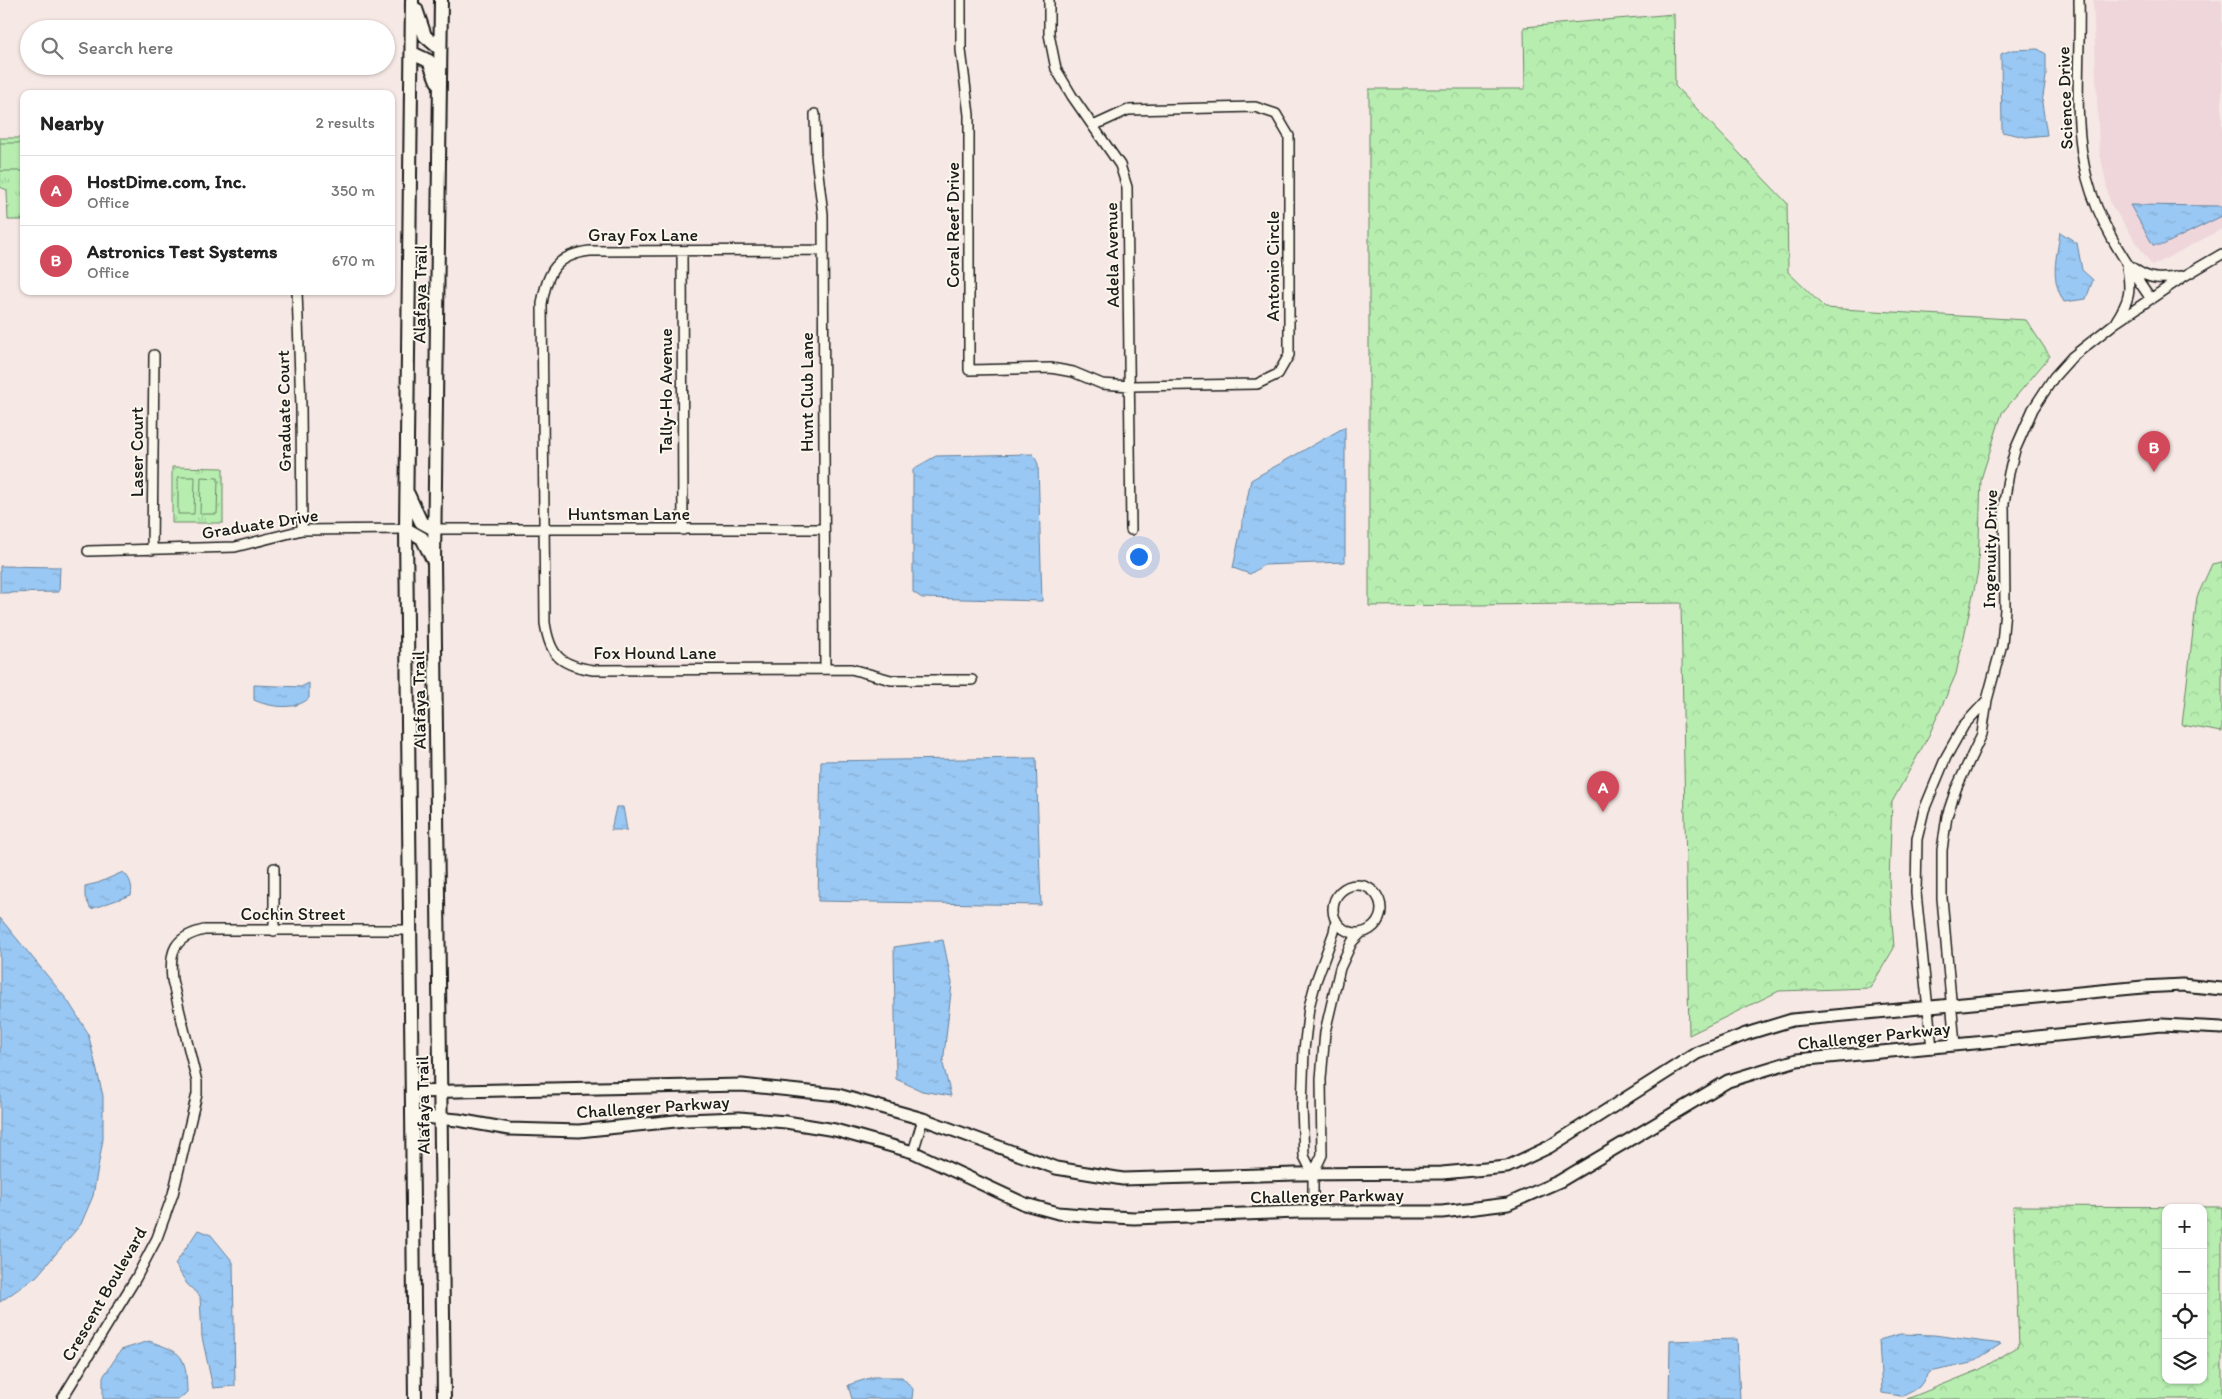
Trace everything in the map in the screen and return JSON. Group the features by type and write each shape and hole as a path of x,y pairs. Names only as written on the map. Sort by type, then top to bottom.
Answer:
{"main road":[{"path":"412,0 425,36 440,49"},
{"name":"Alafaya Trail","path":"412,0 406,529 415,1399"},
{"name":"Alafaya Trail","path":"441,0 434,562 444,1399"},
{"path":"412,53 429,61 440,88"},
{"path":"407,492 421,522 434,529"},
{"path":"406,529 422,538 434,562"},
{"name":"Challenger Parkway","path":"412,1092 742,1085 838,1095 923,1119 1056,1168 1124,1179 1442,1173 1507,1167 1549,1147 1697,1053 1746,1034 1792,1020 2162,986 2222,988"},
{"name":"Challenger Parkway","path":"412,1116 510,1129 579,1131 684,1120 739,1118 786,1122 835,1130 913,1152 1025,1204 1058,1213 1134,1218 1313,1212 1442,1212 1508,1204 1560,1181 1728,1081 1797,1060 2162,1025 2222,1028"}],"street":[{"name":"Coral Reef Drive","path":"961,0 961,50 969,115 969,370 1051,368"},
{"name":"Adela Avenue","path":"1049,0 1049,34 1056,69 1120,165 1127,187 1131,530"},
{"name":"Science Drive","path":"2079,0 2081,151 2087,178 2097,208 2110,237 2151,299"},
{"name":"Antonio Circle","path":"1051,368 1073,372 1102,384 1130,386 1257,384 1278,374 1289,355 1289,136 1276,114 1255,107 1128,110 1093,126"},
{"name":"Hunt Club Lane","path":"815,114 816,157 821,197 822,250 825,669"},
{"name":"Gray Fox Lane","path":"543,530 542,304 547,279 554,267 563,259 576,253 590,251 822,250"},
{"name":"Tally-Ho Avenue","path":"682,252 683,530"},
{"name":"Ingenuity Drive","path":"1955,1045 1942,898 1942,850 1947,816 1956,789 1982,734 1987,700 1996,671 2004,626 2004,503 2015,450 2033,409 2054,377 2072,357 2115,323 2186,275 2222,254"},
{"path":"2126,263 2143,275 2154,279 2186,275"},
{"path":"2115,323 2127,304 2130,293 2126,263"},
{"name":"Graduate Court","path":"297,295 301,407 302,530"},
{"name":"Laser Court","path":"152,550 154,355"},
{"name":"Graduate Drive","path":"88,552 235,547 302,530 406,529"},
{"name":"Huntsman Lane","path":"434,529 823,529"},
{"name":"Fox Hound Lane","path":"543,530 545,623 548,640 553,652 564,662 576,667 593,670 860,670 891,680 972,680"},
{"name":"Ingenuity Drive","path":"1932,1048 1916,893 1917,839 1924,810 1946,757 1964,725 1987,700"},
{"path":"274,868 274,931"},
{"path":"1313,1174 1304,1156 1302,1107 1304,1050 1310,1007 1316,981 1334,932 1336,920 1334,903 1341,891 1357,885 1372,890 1380,900 1381,913 1378,922 1370,929 1361,933 1352,942 1340,968 1330,1004 1322,1056 1322,1154 1313,1174 1313,1212"},
{"path":"1336,920 1345,930 1361,933"},
{"name":"Cochin Street","path":"179,941 191,933 204,930 410,930"},
{"name":"Crescent Boulevard","path":"62,1399 136,1278 156,1238 172,1194 197,1094 197,1082 172,980 171,964 173,952 179,941"},
{"path":"913,1152 923,1119"}],"shaded area":[{"path":"2093,0 2222,0 2222,229 2152,266 2110,203 2099,148"}],"green space":[{"path":"1674,14 1675,86 1787,203 1788,272 1825,308 2026,320 2050,356 2002,413 1981,479 1978,571 1956,674 1929,735 1892,802 1889,881 1894,948 1870,988 1779,991 1689,1035 1681,603 1369,606 1369,89 1525,89 1524,27"},
{"path":"0,138 20,138 20,220 8,220 7,190 0,187"},
{"path":"0,143 20,143 20,171 0,171"},
{"path":"172,467 223,468 223,523 172,523"},
{"path":"178,477 195,477 194,514 178,514"},
{"path":"201,477 218,478 217,514 200,514"},
{"path":"2222,562 2222,732 2182,725 2197,597 2212,564"},
{"path":"2013,1206 2162,1207 2162,1384 2207,1384 2207,1207 2222,1207 2222,1399 1907,1399 1979,1370 2019,1346"}],"water":[{"path":"2038,49 2046,54 2046,77 2042,103 2047,135 2026,137 2002,132 2001,54 2012,50"},
{"path":"2130,205 2222,206 2222,216 2163,245 2153,245"},
{"path":"2060,232 2077,243 2082,270 2093,280 2086,299 2064,302 2059,293 2055,267"},
{"path":"1345,427 1345,562 1264,565 1250,574 1233,568 1251,480"},
{"path":"1033,454 1038,464 1042,601 922,598 913,592 913,469 936,456"},
{"path":"0,566 60,567 59,592 0,593"},
{"path":"309,683 309,698 297,705 275,706 254,700 254,685 301,687"},
{"path":"1036,758 1041,905 818,901 821,761"},
{"path":"616,807 623,807 627,830 611,830"},
{"path":"123,872 130,882 132,888 131,895 91,909 85,897 85,886 98,883"},
{"path":"0,918 68,1001 88,1033 103,1096 103,1139 93,1196 81,1224 37,1276 0,1302"},
{"path":"943,940 952,983 943,1064 951,1096 922,1091 896,1079 894,947"},
{"path":"198,1230 211,1235 233,1262 235,1386 213,1388 202,1337 200,1296 187,1284 175,1264"},
{"path":"1900,1334 1934,1335 2001,1344 1971,1363 1930,1372 1919,1387 1901,1396 1882,1393 1879,1340"},
{"path":"1737,1339 1740,1399 1669,1399 1670,1341"},
{"path":"149,1341 176,1352 184,1362 187,1392 180,1399 103,1399 103,1377 121,1350"},
{"path":"873,1377 902,1377 913,1389 912,1399 852,1399 848,1385"}],"place":[{"name":"Astronics Test Systems","path":"2154,472"},
{"name":"HostDime.com, Inc.","path":"1603,812"}]}
